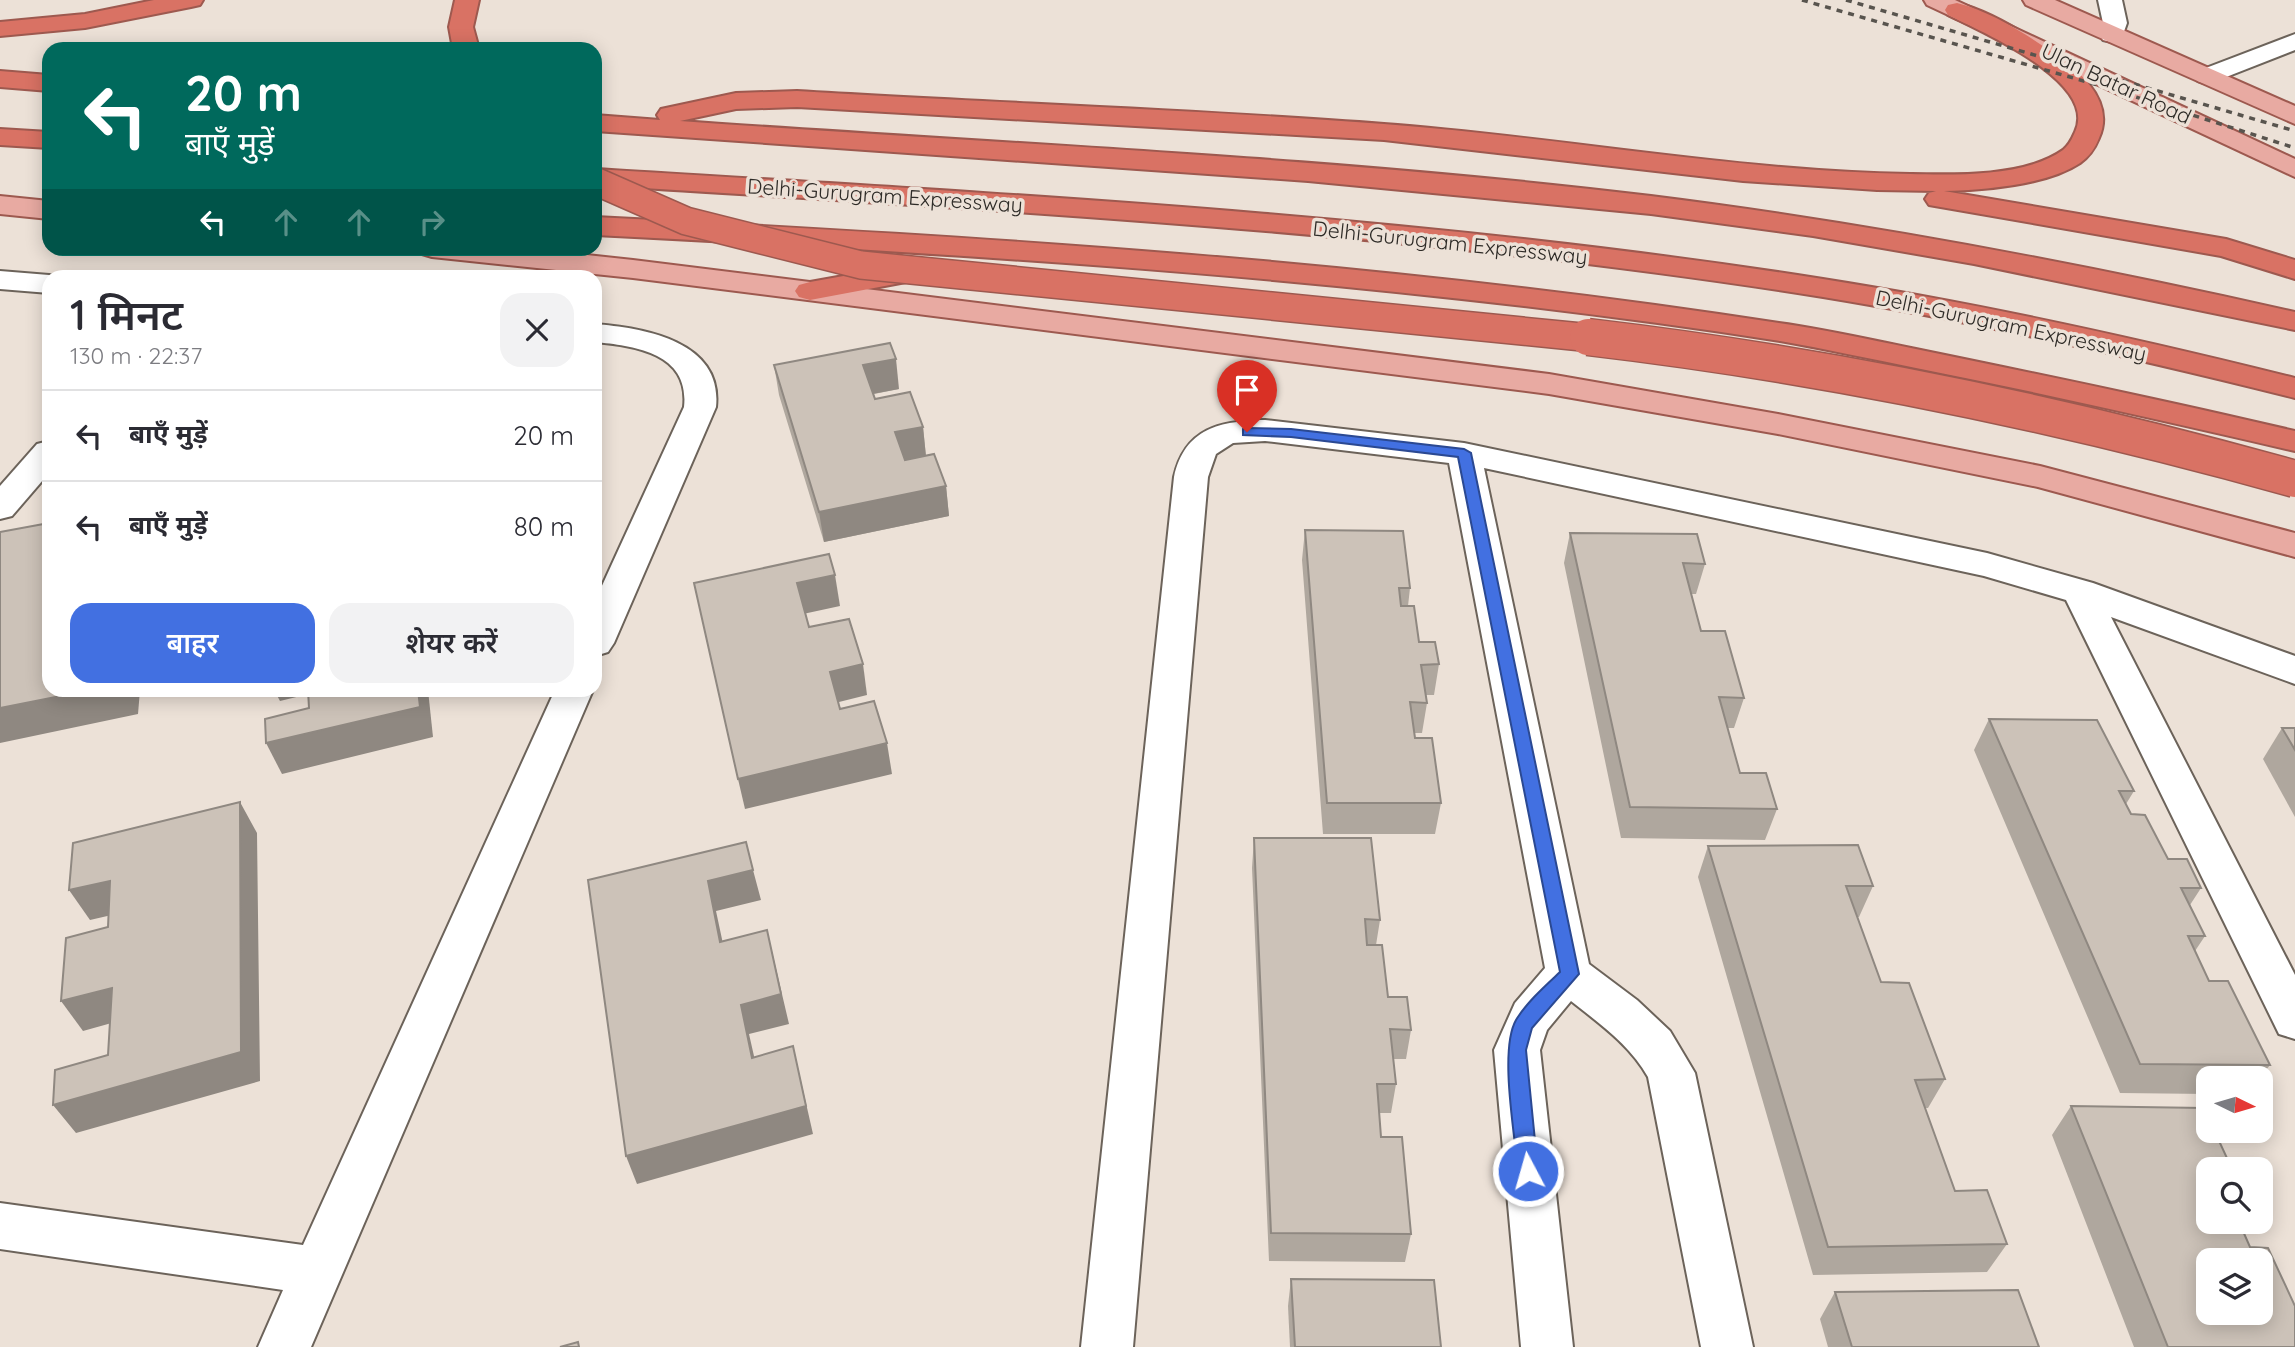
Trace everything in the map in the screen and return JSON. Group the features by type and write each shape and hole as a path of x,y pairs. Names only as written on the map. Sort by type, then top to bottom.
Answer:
{"highway":[{"path":"0,29 86,21 191,0"},
{"path":"464,38 467,0"},
{"path":"1763,175 1947,183 1994,180 2060,162 2080,150 2090,131 2091,110 2083,90 2068,74 2021,44 1946,5"},
{"path":"0,79 42,82"},
{"path":"627,125 736,101 797,99 1407,134 1763,175 1968,203 2226,248 2295,270"},
{"path":"602,123 1316,173 1650,205 1829,230 1999,258 2295,321"},
{"path":"0,137 42,140"},
{"name":"Delhi-Gurugram Expressway","path":"602,179 881,195 1192,219 1522,249 1758,278 1897,301 2295,388"},
{"path":"602,182 686,221 789,249 862,265 1532,330 1685,351 1867,379 2060,419 2209,454 2295,479"},
{"path":"602,226 1033,252 1473,293 1784,332 2040,383 2295,441"},
{"path":"810,291 1033,252"},
{"path":"2186,416 2295,425"}],"main road":[{"name":"Ulan Batar Road","path":"2035,0 2295,116"},
{"name":"Ulan Batar Road","path":"1946,5 2295,169"},
{"path":"0,205 42,209"},
{"path":"509,256 633,269 1549,384 1778,424 2040,477 2295,545"}],"street":[{"path":"2110,0 2115,23 2112,34"},
{"path":"2207,76 2295,41"},
{"path":"0,280 42,283"},
{"path":"602,334 661,343 676,353 697,376 702,390 700,407 602,627"},
{"path":"1107,1347 1195,458 1203,446 1221,436 1247,432 1291,433 1464,453 1987,565 2080,592 2295,670"},
{"path":"1464,453 1569,974 1621,1014 1654,1045 1671,1073 1727,1347"},
{"path":"0,508 42,459"},
{"path":"2080,592 2295,1020"},
{"path":"284,1347 572,697"},
{"path":"1547,1347 1517,1050 1523,1025 1539,1004 1569,974"},
{"path":"0,1226 316,1271"}],"building":[{"path":"890,343 896,359 863,365 875,399 910,392 923,427 895,432 905,460 934,454 946,486 819,512 774,365"},
{"path":"42,524 42,697 56,697 0,708 0,532"},
{"path":"1305,530 1403,531 1410,588 1399,588 1401,606 1414,606 1419,642 1435,642 1439,664 1421,665 1427,703 1410,702 1415,738 1432,738 1441,803 1327,803"},
{"path":"1570,533 1697,534 1705,564 1683,563 1701,631 1725,631 1744,698 1719,697 1740,773 1766,773 1777,809 1630,807"},
{"path":"829,554 835,575 797,583 809,627 849,619 863,664 830,672 840,709 874,701 887,743 738,779 694,583"},
{"path":"308,697 419,697 420,707 266,743 265,719 309,708"},
{"path":"1989,719 2097,720 2134,791 2119,791 2131,814 2145,815 2168,859 2187,859 2201,888 2181,888 2205,936 2188,936 2209,981 2228,981 2270,1065 2140,1064"},
{"path":"2282,728 2295,728 2295,750"},
{"path":"240,802 241,1052 53,1105 55,1070 108,1055 112,988 61,1001 66,938 108,927 110,881 69,890 73,843"},
{"path":"1254,838 1371,838 1380,920 1365,919 1367,945 1382,945 1388,997 1407,997 1411,1030 1390,1029 1396,1084 1377,1084 1381,1137 1402,1137 1411,1234 1271,1233"},
{"path":"746,842 753,870 708,881 720,942 767,930 781,994 741,1005 752,1058 793,1046 806,1106 626,1156 588,880"},
{"path":"1858,845 1873,886 1846,886 1881,982 1909,983 1945,1079 1915,1080 1955,1191 1987,1190 2007,1244 1828,1247 1708,846"},
{"path":"2071,1106 2196,1108 2196,1143 2220,1143 2226,1157 2196,1157 2196,1234 2244,1234 2250,1247 2268,1248 2196,1248 2196,1325 2273,1325 2273,1259 2295,1306 2295,1347 2168,1347"},
{"path":"1291,1279 1434,1280 1441,1347 1295,1347"},
{"path":"2018,1290 2039,1347 1852,1347 1835,1292"},
{"path":"578,1342 579,1347 560,1347"}],"railway":[{"path":"1802,0 2108,88 2295,148"},
{"path":"1846,0 2295,131"}],"route":[{"path":"1247,432 1291,433 1464,453 1569,974 1539,1004 1523,1025 1517,1050 1528,1171"}]}
